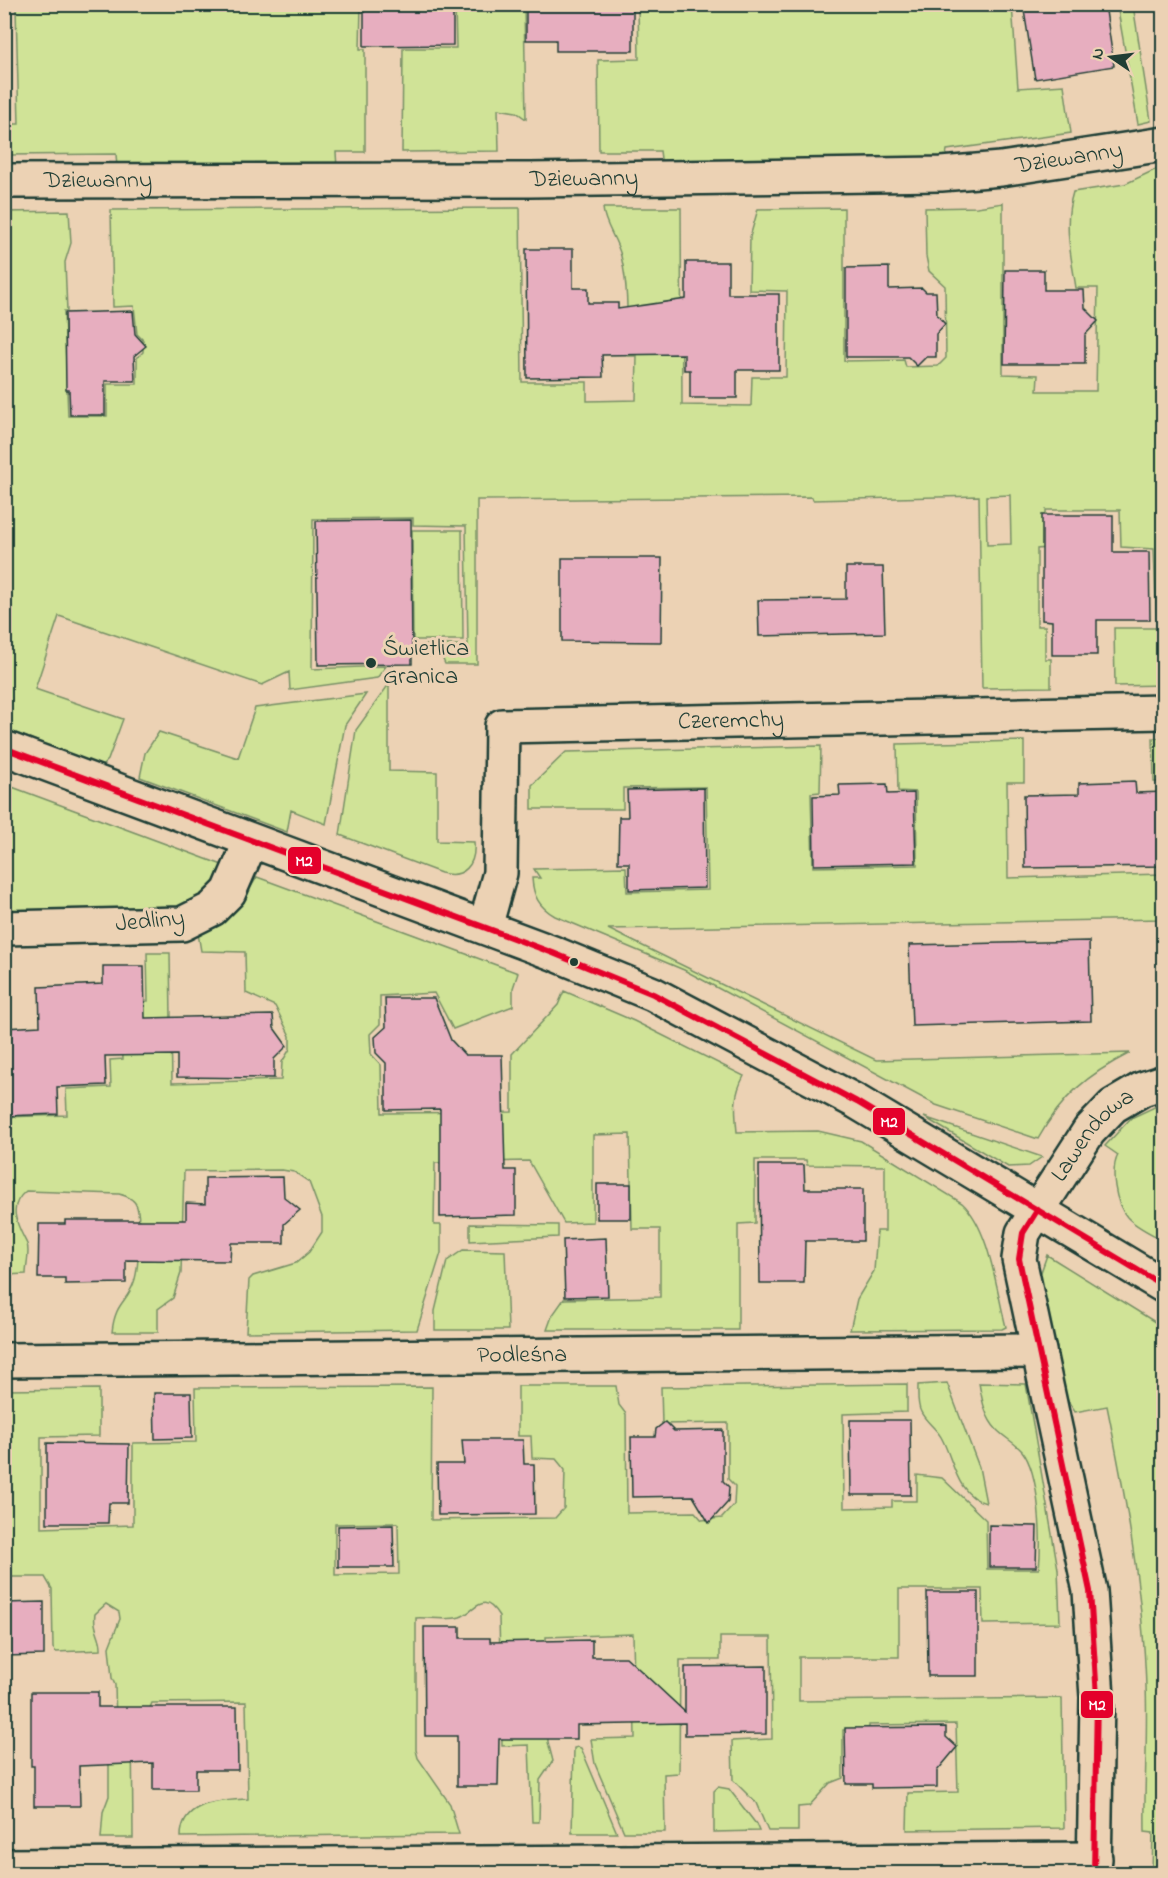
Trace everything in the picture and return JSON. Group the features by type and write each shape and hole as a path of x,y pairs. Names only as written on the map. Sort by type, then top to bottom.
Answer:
{"street":[{"name":"Dziewanny","path":"4,181 530,180 941,174 1002,169 1164,144"},
{"name":"Czeremchy","path":"485,927 500,873 502,726 1164,712"},
{"path":"4,748 485,927 643,990 710,1022 857,1102 1164,1286"},
{"name":"Jedliny","path":"4,928 182,924 212,909 229,892 251,841"},
{"name":"Lawendowa","path":"1095,1866 1097,1697 1090,1591 1019,1259 1023,1233 1100,1118 1129,1095 1164,1082"},
{"name":"Podleśna","path":"4,1360 1039,1351"},
{"path":"4,1866 1095,1866"}],"green space":[{"path":"5,5 361,5 360,49 365,49 365,152 336,152 337,168 117,168 116,154 5,155 5,124 19,124 16,8 5,8"},
{"path":"455,5 524,5 526,119 516,112 498,109 499,151 402,152 403,48 456,48"},
{"path":"638,5 1012,5 1018,88 1064,85 1071,133 947,150 945,163 662,166 660,151 599,151 598,60 639,59"},
{"path":"1117,5 1133,5 1151,121 1138,124"},
{"path":"1163,166 1163,685 1115,686 1114,628 1157,628 1154,549 1121,547 1120,510 1046,510 1046,548 1037,549 1037,626 1045,626 1045,659 1051,659 1051,687 982,688 979,496 813,500 812,497 477,500 477,664 445,664 442,657 429,656 424,651 423,645 468,645 466,526 413,525 413,518 313,519 312,669 386,666 377,678 290,690 289,672 262,685 59,616 35,689 123,719 108,760 102,766 5,729 4,212 69,211 71,243 65,262 67,311 64,311 68,416 107,416 107,384 137,384 137,358 143,352 143,340 137,334 134,306 113,307 111,210 520,208 522,382 587,382 587,401 636,400 637,356 627,356 624,268 603,208 681,208 682,405 751,406 752,377 786,377 787,291 749,290 750,237 758,209 844,208 844,361 904,360 906,367 938,366 946,358 945,286 929,271 926,256 925,208 977,207 1003,203 1003,374 1038,375 1037,391 1096,391 1098,288 1076,288 1068,228 1070,204 1073,192 1125,184","holes":["1010,495 1011,544 987,545 986,496"]},
{"path":"412,530 462,530 463,640 413,640"},
{"path":"389,684 389,771 437,772 437,841 474,842 471,863 462,872 441,873 340,835 356,730"},
{"path":"366,694 345,725 326,824 291,810 287,832 140,777 145,753 159,732 238,758 255,708"},
{"path":"1153,738 1163,738 1163,782 1154,782"},
{"path":"1024,741 1024,782 1007,782 1008,878 1163,874 1163,919 608,929 876,1060 1130,1053 1077,1088 1056,1111 1038,1139 936,1105 684,970 555,916 541,905 534,890 532,878 540,878 534,869 626,867 627,892 708,890 706,787 623,788 623,809 532,809 532,785 566,752 821,746 820,792 811,793 813,867 917,865 916,792 898,791 897,744"},
{"path":"4,784 225,866 204,892 175,911 5,916"},
{"path":"257,877 518,973 513,988 513,1006 453,1029 434,993 380,996 380,1024 370,1034 371,1054 381,1065 382,1113 512,1112 512,1054 558,1005 564,991 634,1021 744,1076 736,1097 737,1132 818,1131 861,1141 962,1203 972,1214 986,1244 1006,1327 1002,1329 850,1330 857,1299 874,1271 877,1231 885,1231 885,1166 807,1165 806,1160 755,1160 755,1223 738,1224 738,1330 547,1330 552,1316 564,1299 660,1297 660,1229 632,1229 630,1134 593,1135 593,1222 564,1223 529,1161 435,1163 434,1225 441,1225 441,1253 417,1330 246,1332 249,1280 253,1276 296,1263 309,1252 322,1232 322,1217 309,1182 294,1172 282,1170 184,1171 181,1273 173,1298 158,1309 158,1332 112,1332 118,1309 134,1282 138,1256 137,1207 133,1200 125,1196 26,1191 20,1197 15,1210 17,1224 28,1247 26,1274 5,1275 4,1117 67,1115 66,1089 111,1087 110,1060 123,1059 121,1002 148,1001 147,953 170,953 172,1083 281,1080 282,1062 290,1049 290,1036 275,1006 246,993 245,952 201,951 198,933 218,924 234,912"},
{"path":"1164,1103 1163,1240 1135,1224 1123,1211 1119,1204 1114,1178 1118,1155 1105,1146 1131,1118"},
{"path":"924,1117 1042,1157 1029,1166 1008,1167"},
{"path":"470,1224 558,1225 558,1237 470,1241"},
{"path":"463,1250 505,1251 508,1330 435,1330 435,1311 447,1261"},
{"path":"1047,1255 1163,1327 1163,1873 1152,1873 1153,1833 1145,1832 1144,1651 1137,1581 1121,1476 1107,1406 1075,1412 1056,1382 1039,1278"},
{"path":"947,1383 979,1467 986,1503 968,1493 962,1485 941,1437 920,1409 918,1385"},
{"path":"979,1383 1026,1384 1058,1569 1060,1623 983,1624 982,1589 899,1589 899,1657 799,1657 799,1701 1062,1698 1064,1828 907,1830 908,1793 958,1792 956,1724 869,1725 869,1729 843,1730 843,1778 830,1783 809,1806 798,1807 798,1831 768,1831 756,1803 733,1780 732,1741 772,1739 771,1637 720,1637 720,1660 680,1660 679,1773 664,1774 665,1832 624,1832 595,1764 591,1739 635,1738 633,1634 546,1637 548,1742 553,1761 540,1780 539,1822 532,1822 529,1745 502,1746 499,1616 493,1608 484,1603 460,1617 416,1618 416,1750 418,1758 450,1804 459,1834 181,1837 187,1816 195,1810 214,1802 248,1799 246,1702 152,1703 149,1710 132,1722 133,1838 101,1838 103,1812 109,1796 109,1746 116,1724 115,1685 112,1678 109,1647 120,1619 119,1612 106,1604 95,1614 94,1619 101,1650 56,1652 53,1648 52,1589 45,1577 5,1577 4,1390 99,1389 99,1436 41,1437 41,1528 133,1525 133,1443 196,1442 195,1388 432,1387 431,1520 555,1518 564,1508 565,1470 556,1459 532,1458 531,1436 518,1436 518,1386 616,1386 619,1405 626,1414 627,1513 695,1512 702,1520 722,1518 734,1505 735,1486 728,1479 728,1423 662,1424 661,1387 907,1384 907,1412 843,1414 844,1508 892,1507 892,1501 917,1501 917,1475 942,1478 986,1520 987,1569 1039,1569 1040,1525 1033,1475 1022,1451 997,1430 990,1420","holes":["398,1523 399,1574 335,1575 335,1524"]},
{"path":"574,1748 581,1748 617,1833 572,1833"},
{"path":"718,1787 729,1789 759,1831 714,1832 714,1791"}],"building":[{"path":"364,4 453,4 453,45 364,46"},
{"path":"526,4 633,4 633,51 556,51 556,40 526,40"},
{"path":"1023,4 1105,4 1114,66 1035,79"},
{"path":"526,249 573,249 573,288 588,288 588,303 618,303 618,309 686,299 686,262 728,262 728,294 779,294 779,370 737,370 737,398 690,398 690,370 684,370 684,354 602,355 603,377 527,378"},
{"path":"889,267 889,289 922,288 926,292 936,292 937,315 945,324 936,334 936,357 926,357 917,366 908,357 846,357 846,268"},
{"path":"1005,270 1044,270 1044,290 1084,290 1085,308 1098,321 1085,335 1085,364 1004,364"},
{"path":"133,311 135,334 146,346 134,356 135,381 105,381 105,415 70,415 69,390 66,390 65,313"},
{"path":"1042,515 1113,515 1113,552 1149,552 1150,620 1097,620 1097,655 1052,655 1052,621 1042,620"},
{"path":"411,520 412,664 318,665 316,521"},
{"path":"562,558 662,558 661,642 562,641"},
{"path":"846,567 883,567 885,633 759,636 758,600 846,599"},
{"path":"1135,781 1136,793 1164,792 1164,866 1025,868 1024,795 1079,794 1079,783"},
{"path":"887,784 888,794 914,793 916,863 814,865 813,796 840,795 839,785"},
{"path":"704,788 705,888 629,890 629,863 618,863 619,817 628,817 627,790"},
{"path":"1089,941 1091,1021 912,1026 909,945"},
{"path":"103,966 144,966 145,1018 273,1015 274,1028 287,1046 274,1059 274,1078 177,1077 177,1055 105,1056 106,1085 57,1087 58,1114 4,1116 4,1028 40,1026 39,987 103,984"},
{"path":"385,998 434,998 451,1040 465,1055 502,1055 505,1170 516,1170 516,1215 440,1217 440,1109 386,1110 386,1063 376,1053 375,1037 386,1027"},
{"path":"759,1165 804,1165 805,1189 863,1189 863,1241 805,1241 804,1283 760,1283"},
{"path":"283,1177 284,1197 300,1210 284,1224 284,1243 231,1243 230,1261 126,1260 126,1283 65,1284 65,1278 38,1278 39,1224 65,1224 65,1220 186,1220 186,1203 205,1204 205,1178"},
{"path":"597,1184 631,1184 631,1219 597,1219"},
{"path":"606,1238 608,1296 565,1297 563,1240"},
{"path":"154,1393 191,1393 192,1438 155,1439"},
{"path":"850,1420 910,1420 911,1495 851,1495"},
{"path":"665,1422 674,1431 723,1430 723,1481 729,1487 728,1502 709,1523 693,1496 632,1497 631,1437 655,1437 656,1429"},
{"path":"462,1440 523,1440 524,1464 534,1464 535,1514 438,1515 437,1464 464,1464"},
{"path":"47,1443 129,1444 128,1503 109,1503 108,1523 47,1523"},
{"path":"393,1525 394,1567 338,1567 338,1526"},
{"path":"989,1525 1037,1526 1036,1567 989,1567"},
{"path":"927,1592 978,1592 978,1676 928,1676"},
{"path":"44,1602 44,1655 4,1656 4,1603"},
{"path":"424,1627 460,1627 460,1638 490,1638 490,1642 592,1640 592,1657 626,1657 685,1712 685,1667 766,1666 766,1734 685,1735 685,1723 577,1725 577,1739 499,1739 498,1786 457,1786 457,1736 425,1736"},
{"path":"31,1692 98,1692 98,1707 237,1707 238,1770 196,1770 196,1790 153,1790 153,1763 79,1766 80,1806 34,1806 34,1766 31,1766"},
{"path":"946,1727 946,1737 957,1747 937,1771 937,1787 872,1788 872,1784 846,1784 845,1728"}],"transit line":[{"name":"M2","path":"4,748 553,953 653,994 857,1102 1164,1286"},
{"name":"M2","path":"1038,1209 1023,1233 1019,1259 1090,1591 1097,1697 1094,1874"}],"place":[{"name":"Świetlica Granica","path":"371,663"}]}
